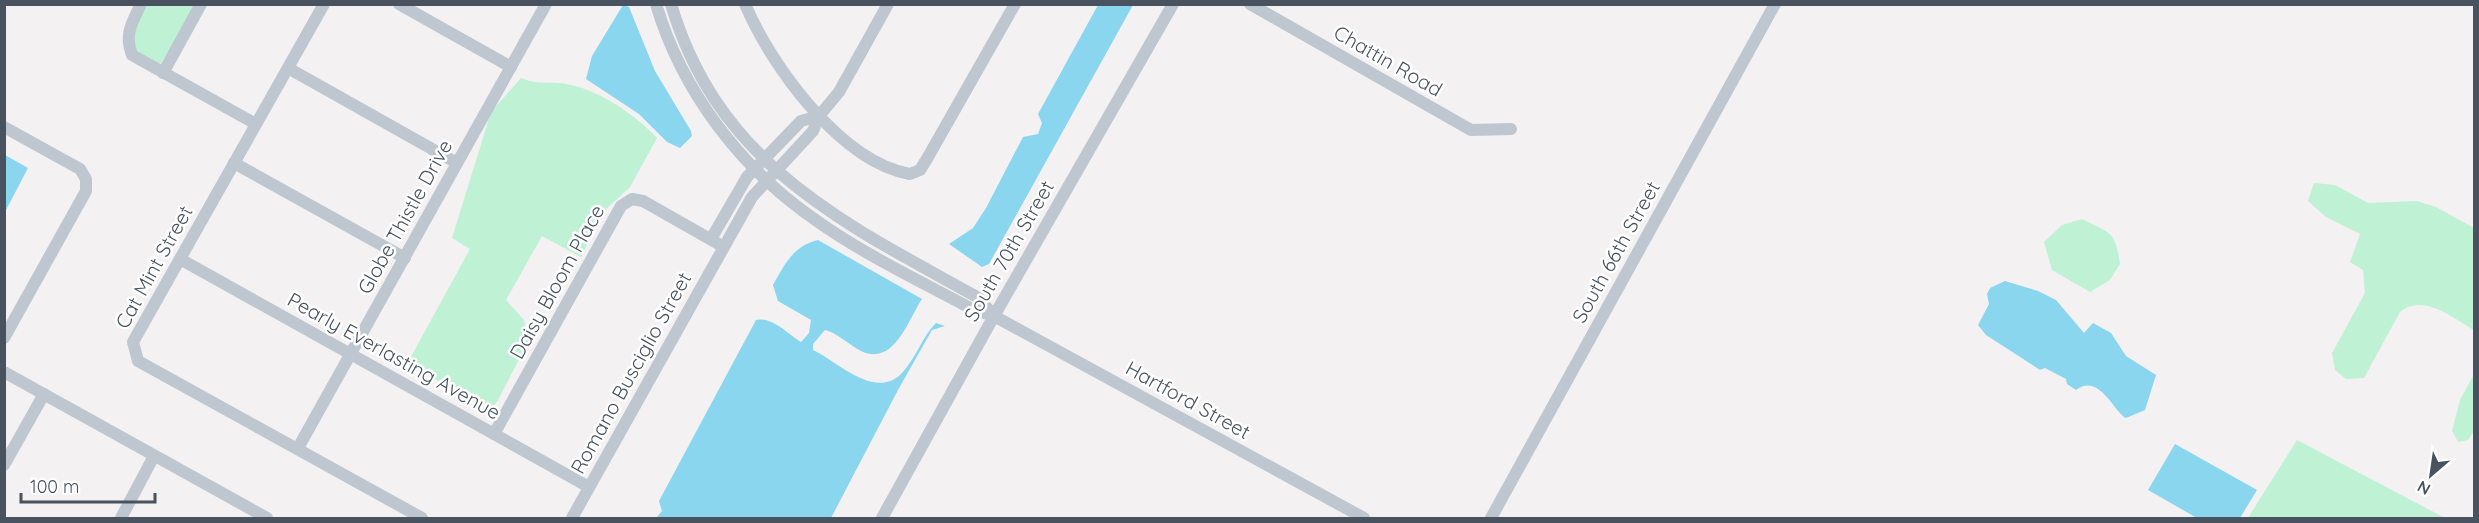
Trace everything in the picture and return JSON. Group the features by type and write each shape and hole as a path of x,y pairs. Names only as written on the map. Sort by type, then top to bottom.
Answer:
{"street":[{"path":"141,4 128,30 128,44 132,55 256,124"},
{"path":"163,73 201,4"},
{"name":"Cat Mint Street","path":"324,4 133,342 138,361 422,519"},
{"path":"399,4 512,67"},
{"name":"Globe Thistle Drive","path":"298,448 546,4"},
{"path":"656,4 669,39 695,91 727,138 759,164 775,170 839,219 979,298 994,316"},
{"path":"671,4 685,42 706,84 759,164 766,180 800,209 837,234 972,309 994,316"},
{"path":"745,4 768,51 819,116 848,141 885,166 910,174 920,170 1015,4"},
{"name":"Romano Busciglio Street","path":"572,519 752,197 813,131 819,116 839,93 888,4"},
{"name":"South 70th Street","path":"882,519 994,316 1173,4"},
{"name":"Chattin Road","path":"1250,4 1471,130 1511,129"},
{"name":"South 66th Street","path":"1491,519 1775,4"},
{"path":"288,68 457,163"},
{"name":"Romano Busciglio Street","path":"711,239 740,185 801,121 819,116"},
{"path":"4,127 80,169 86,178 86,191 4,338"},
{"path":"234,163 405,258"},
{"name":"Daisy Bloom Place","path":"494,434 621,206 632,199 643,201 711,239"},
{"path":"711,239 724,247"},
{"name":"Pearly Everlasting Avenue","path":"180,259 590,487"},
{"name":"Hartford Street","path":"994,316 1364,519"},
{"path":"4,372 266,518"},
{"path":"4,465 44,394"},
{"path":"121,519 154,456"}],"green space":[{"path":"147,5 196,5 161,63 155,64 135,52 132,32"},
{"path":"521,78 534,82 564,84 594,93 629,113 657,138 630,187 603,212 581,257 542,236 506,300 524,320 528,342 497,402 493,406 483,405 407,364 470,249 452,238 491,112"},
{"path":"2314,183 2335,185 2368,203 2417,201 2436,207 2474,228 2474,330 2438,309 2419,305 2409,307 2400,312 2364,378 2346,379 2335,370 2332,353 2365,293 2363,270 2350,262 2360,234 2326,217 2308,201"},
{"path":"2082,219 2106,231 2114,239 2120,264 2110,280 2090,292 2052,270 2044,242 2062,225"},
{"path":"2474,374 2474,431 2468,440 2458,442 2452,431 2460,400"},
{"path":"2297,440 2443,517 2445,518 2248,518"}],"water":[{"path":"623,5 629,7 655,71 691,131 692,136 680,148 667,142 639,114 586,79 592,56"},
{"path":"1098,5 1133,5 989,264 982,267 949,244 973,228 1023,137 1038,134 1042,123 1038,114"},
{"path":"5,155 28,168 5,212 4,157"},
{"path":"818,240 922,299 899,339 882,353 873,354 861,351 825,330 813,344 813,350 868,381 880,383 891,381 902,373 936,323 945,326 932,330 831,518 656,518 662,511 659,501 756,320 774,323 801,342 809,333 811,320 778,301 773,285 796,251"},
{"path":"2005,281 2038,291 2056,300 2084,333 2093,323 2111,333 2126,356 2156,375 2145,410 2126,418 2099,389 2084,386 2076,390 2067,384 2066,379 2045,368 2040,370 1986,335 1978,325 1989,304 1987,294 1990,288"},
{"path":"2175,444 2257,490 2240,518 2197,518 2148,490"}]}
